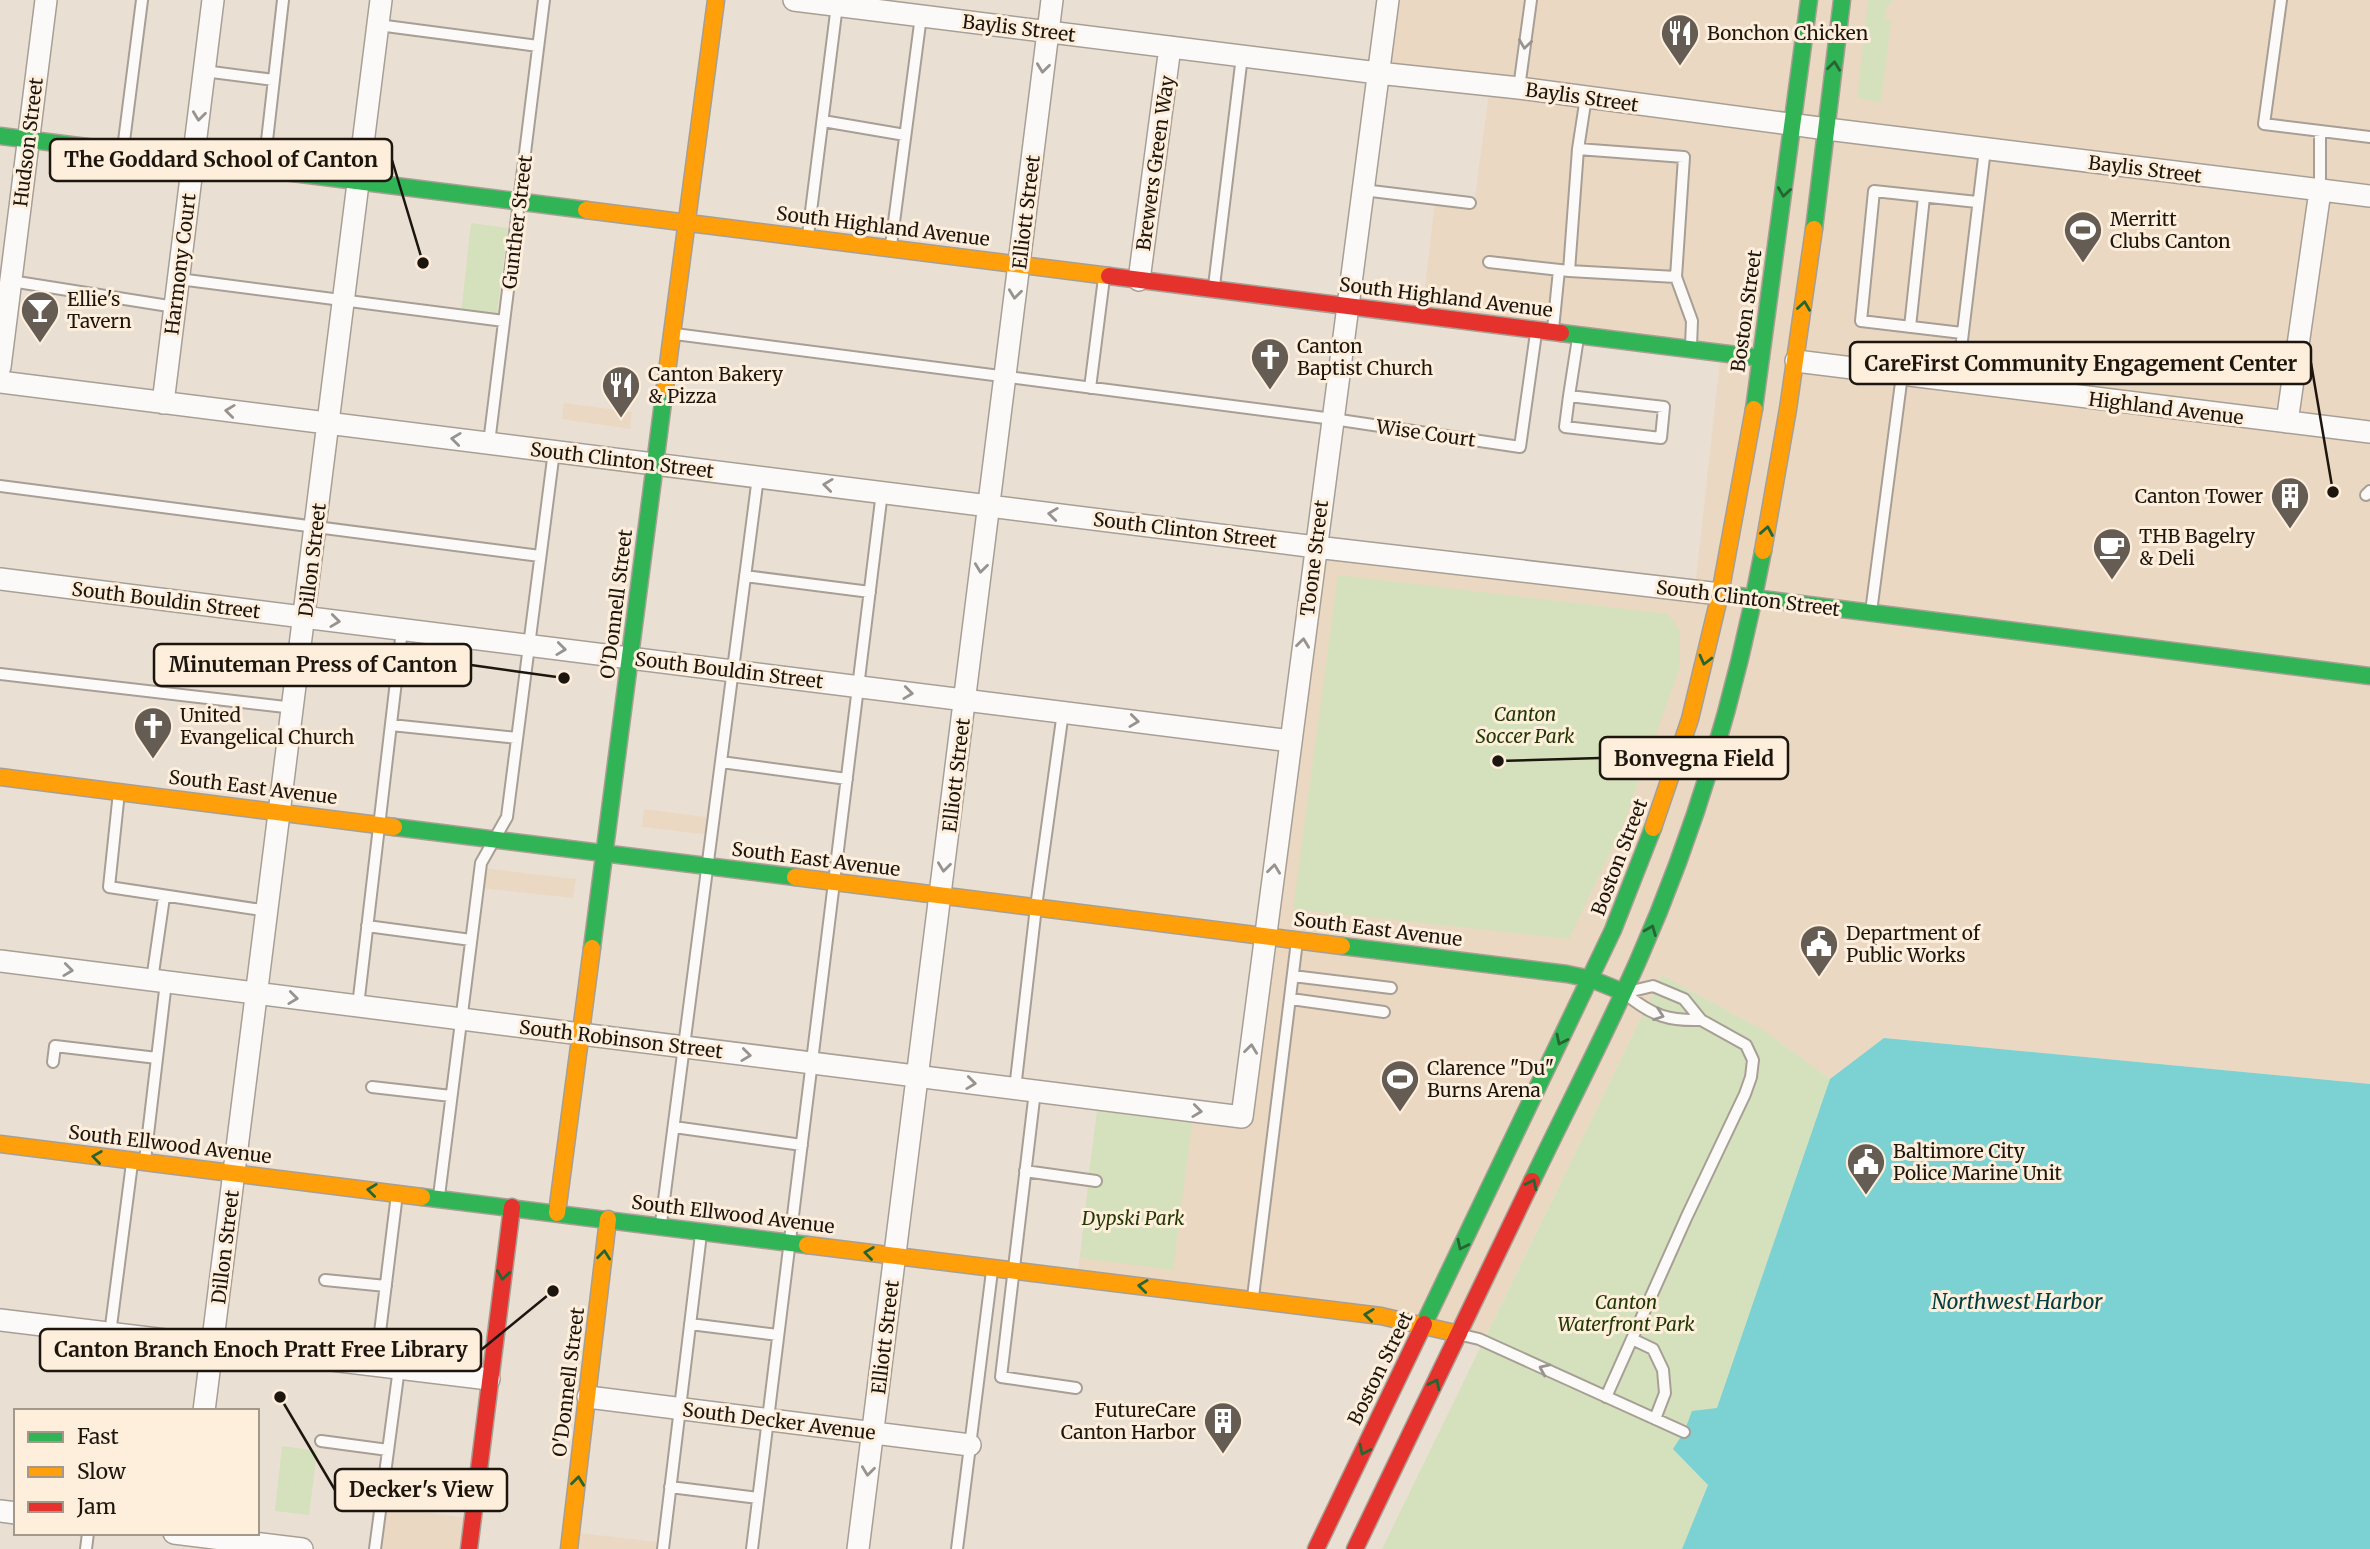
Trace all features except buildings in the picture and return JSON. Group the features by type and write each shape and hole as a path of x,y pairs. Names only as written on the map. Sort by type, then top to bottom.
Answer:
{"street":[{"name":"Hudson Street","path":"0,367 46,0"},
{"name":"Harmony Court","path":"163,402 213,0"},
{"name":"Dillon Street","path":"204,1409 381,0"},
{"name":"O'Donnell Street","path":"557,1213 716,0"},
{"name":"Baylis Street","path":"794,0 1519,88 2370,196"},
{"name":"Elliott Street","path":"858,1549 1052,0"},
{"name":"Toone Street","path":"1242,1117 1388,0"},
{"name":"Boston Street","path":"1316,1549 1591,979 1640,862 1686,731 1720,594 1736,512 1761,358 1809,0"},
{"path":"1355,1549 1623,992 1661,904 1710,768 1738,671 1754,598 1796,361 1842,0"},
{"name":"Brewers Green Way","path":"1139,280 1170,47"},
{"name":"South Highland Avenue","path":"0,136 1761,358"},
{"path":"2287,422 2320,191"},
{"name":"Highland Avenue","path":"1796,361 2370,432"},
{"name":"South Clinton Street","path":"0,382 2370,676"},
{"name":"South Bouldin Street","path":"0,579 1291,741"},
{"name":"South East Avenue","path":"0,777 1591,979 1623,992"},
{"name":"South Robinson Street","path":"0,961 1242,1117"},
{"name":"South Ellwood Avenue","path":"0,1144 1381,1316 1460,1334"},
{"path":"469,1549 512,1207"},
{"name":"O'Donnell Street","path":"569,1549 608,1219"},
{"path":"0,1320 489,1379"},
{"name":"South Decker Avenue","path":"589,1397 970,1445"},
{"path":"185,1538 294,1548"}],"lane":[{"path":"123,152 142,0"},
{"path":"264,169 283,0"},
{"name":"Gunther Street","path":"489,443 544,0"},
{"path":"1519,88 1531,0"},
{"path":"2281,0 2264,124 2370,137"},
{"path":"808,238 837,5"},
{"path":"890,248 921,16"},
{"path":"378,25 538,46"},
{"path":"1214,289 1242,56"},
{"path":"204,71 274,80"},
{"path":"1544,331 1564,270 1586,97"},
{"path":"822,121 905,135"},
{"path":"2320,131 2320,191"},
{"path":"1578,149 1684,157 1676,276 1692,321 1690,349"},
{"path":"1957,382 1985,149"},
{"path":"1363,190 1470,204"},
{"path":"1962,333 1861,321 1874,191 1977,202"},
{"path":"1910,327 1924,197"},
{"path":"1489,262 1564,270 1676,276"},
{"path":"1090,388 1104,275"},
{"path":"179,279 504,321"},
{"path":"11,281 175,307"},
{"name":"Wise Court","path":"672,334 1333,419 1520,447 1544,331"},
{"path":"1569,396 1664,407 1661,438 1565,427 1569,396 1579,335"},
{"path":"1871,613 1902,375"},
{"path":"439,1198 481,863 507,817 554,451"},
{"path":"661,1226 758,477"},
{"path":"0,486 540,556"},
{"path":"752,1549 882,492"},
{"path":"745,576 870,592"},
{"path":"358,1006 402,630"},
{"path":"0,674 293,708"},
{"path":"1063,712 1036,907 1025,1090 1025,1171 1001,1377 1076,1388"},
{"path":"391,725 517,738"},
{"path":"721,762 847,779"},
{"path":"119,792 109,887 268,911"},
{"path":"110,1334 157,1058 164,897"},
{"path":"368,926 471,940"},
{"path":"1253,1300 1298,941"},
{"path":"1293,976 1391,988"},
{"path":"1606,1397 1751,1077 1753,1060 1746,1045 1701,1020 1684,999 1653,986 1623,992"},
{"path":"1623,992 1646,1010 1674,1021 1701,1020"},
{"path":"1291,999 1384,1012"},
{"path":"53,1062 55,1046 157,1058"},
{"path":"372,1087 452,1096"},
{"path":"674,1127 802,1145"},
{"path":"1025,1171 1097,1181"},
{"path":"376,1365 397,1194"},
{"path":"663,1549 702,1231"},
{"path":"957,1549 992,1268"},
{"path":"325,1280 386,1286"},
{"path":"690,1324 778,1335"},
{"path":"1460,1334 1479,1339 1684,1432"},
{"path":"1632,1339 1653,1349 1663,1370 1665,1393 1655,1419"},
{"path":"375,1549 398,1368"},
{"path":"321,1441 388,1450"},
{"path":"670,1487 758,1498"}],"shaded area":[{"path":"1386,0 2370,0 2370,1084 1884,1038 1830,1079 1763,1030 1662,975 1486,1335 1077,1278 1099,1102 1233,1119 1314,542 1695,588 1721,351 1422,314 1435,200 1474,204 1490,85 1377,70"},
{"path":"564,403 632,412 630,429 562,419"},
{"path":"644,809 713,818 711,835 642,827"},
{"path":"483,868 576,879 573,898 481,888"},
{"path":"380,1506 475,1519 471,1549 375,1549"},
{"path":"572,1532 665,1543 664,1549 571,1549"}],"green space":[{"path":"1868,0 1891,0 1891,5 1887,5 1885,19 1891,21 1881,103 1857,98"},
{"path":"471,223 508,228 496,319 461,314"},
{"name":"Canton Soccer Park","path":"1338,575 1668,614 1680,631 1680,667 1624,823 1569,939 1293,909"},
{"name":"Canton Waterfront Park","path":"1662,975 1763,1030 1830,1079 1717,1409 1708,1485 1682,1549 1382,1549"},
{"name":"Dypski Park","path":"1097,1111 1192,1123 1173,1270 1080,1258 1088,1186 1099,1187 1100,1175 1089,1173"},
{"path":"282,1446 317,1451 309,1515 275,1511"}],"water":[{"name":"Northwest Harbor","path":"1884,1038 2370,1084 2370,1549 1682,1549 1708,1485 1673,1449 1684,1432 1692,1411 1717,1408 1830,1079"}],"traffic: fast":[{"path":"1754,409 1809,0"},
{"path":"1814,229 1842,0"},
{"path":"0,136 586,210"},
{"path":"1561,333 1761,358"},
{"path":"592,948 665,387"},
{"path":"1532,1181 1625,989 1678,861 1727,708 1763,551"},
{"path":"1731,595 2370,676"},
{"path":"394,827 795,877"},
{"path":"1424,1324 1613,930 1653,828"},
{"path":"1342,946 1567,974 1591,979 1623,992"},
{"path":"422,1197 807,1245"}],"traffic: slow":[{"path":"665,387 716,0"},
{"path":"586,210 1109,276"},
{"path":"1763,551 1788,409 1814,229"},
{"path":"1653,828 1690,719 1720,594 1754,409"},
{"path":"0,777 394,827"},
{"path":"795,877 1342,946"},
{"path":"557,1213 592,948"},
{"path":"0,1144 422,1197"},
{"path":"569,1549 608,1219"},
{"path":"807,1245 1381,1316 1459,1334"}],"traffic: jam":[{"path":"1109,276 1561,333"},
{"path":"1355,1549 1532,1181"},
{"path":"469,1549 512,1207"},
{"path":"1316,1549 1424,1324"}],"place":[{"name":"Bonchon Chicken","path":"1680,67"},
{"name":"The Goddard School of Canton","path":"423,263"},
{"name":"Merritt Clubs Canton","path":"2083,264"},
{"name":"Ellie's Tavern","path":"40,344"},
{"name":"Canton Baptist Church","path":"1270,391"},
{"name":"Canton Bakery & Pizza","path":"621,419"},
{"name":"CareFirst Community Engagement Center","path":"2333,492"},
{"name":"Canton Tower","path":"2290,530"},
{"name":"THB Bagelry & Deli","path":"2112,581"},
{"name":"Minuteman Press of Canton","path":"564,678"},
{"name":"United Evangelical Church","path":"153,760"},
{"name":"Bonvegna Field","path":"1498,761"},
{"name":"Department of Public Works","path":"1819,978"},
{"name":"Clarence \"Du\" Burns Arena","path":"1400,1113"},
{"name":"Baltimore City Police Marine Unit","path":"1866,1196"},
{"name":"Canton Branch Enoch Pratt Free Library","path":"553,1291"},
{"name":"Decker's View","path":"280,1397"},
{"name":"FutureCare Canton Harbor","path":"1223,1455"}]}
